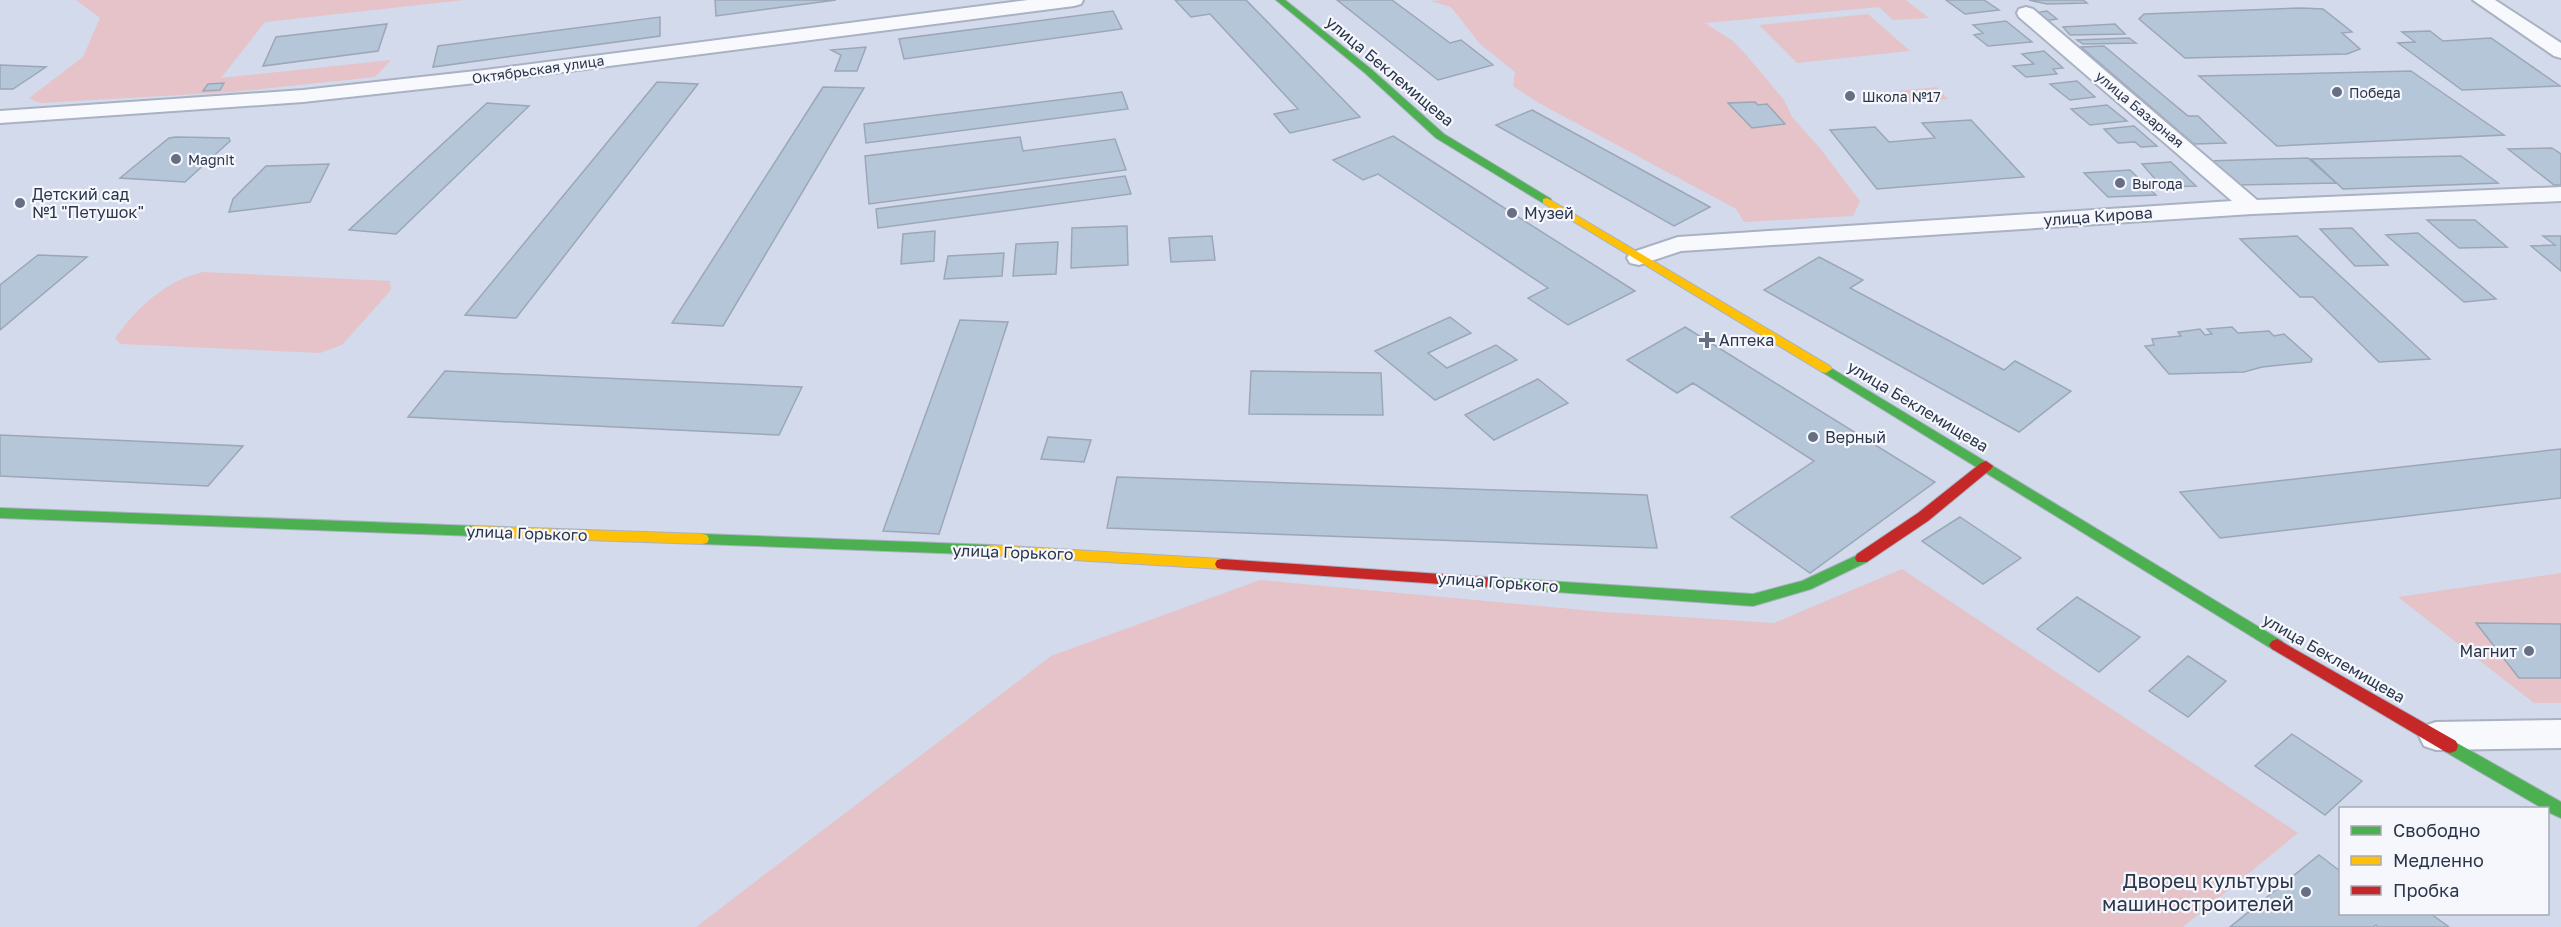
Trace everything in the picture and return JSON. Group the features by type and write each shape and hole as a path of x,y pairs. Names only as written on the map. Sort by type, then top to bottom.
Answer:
{"street":[{"name":"Октябрьская улица","path":"0,117 303,96 451,80 1074,0"},
{"name":"улица Беклемищева","path":"1280,0 1368,71 1440,136 1986,466 2222,612 2561,811"},
{"path":"2482,0 2561,52"},
{"name":"улица Базарная","path":"2026,13 2252,207"},
{"name":"улица Кирова","path":"1639,258 1678,244 2252,207 2561,194"},
{"name":"улица Горького","path":"0,513 1054,552 1753,600 1804,586 1865,558 1986,466"},
{"path":"2436,736 2561,734"}],"shaded area":[{"path":"76,0 464,0 265,22 221,78 391,60 375,77 232,92 40,103 29,98 83,57 100,18"},
{"path":"1906,0 1929,18 1893,20 1879,7 1705,23 1733,41 1747,56 1784,100 1792,117 1819,147 1860,201 1853,216 1744,222 1736,209 1539,103 1513,86 1515,72 1480,44 1451,7 1430,1"},
{"path":"1868,14 1910,51 1797,63 1759,25"},
{"path":"1937,87 1948,99 1908,102 1898,91"},
{"path":"203,272 390,281 391,290 342,345 320,353 120,344 115,338 143,306 165,288"},
{"path":"1902,569 2298,833 2183,927 696,927 1051,656 1260,580 1604,612 1774,623"},
{"path":"2561,573 2561,703 2534,703 2398,597"}],"building":[{"path":"715,0 836,0 716,16"},
{"path":"1175,0 1246,0 1360,117 1290,133 1274,114 1298,109 1210,14 1191,17"},
{"path":"1337,0 1392,0 1450,43 1461,40 1493,65 1438,80"},
{"path":"1946,0 1984,0 1999,10 1965,14"},
{"path":"2029,0 2083,0 2087,3 2047,4"},
{"path":"2323,9 2352,32 2342,33 2360,49 2347,54 2185,58 2139,19 2144,14"},
{"path":"1113,11 1122,29 904,59 899,39"},
{"path":"2047,11 2057,19 2044,21 2033,13"},
{"path":"660,17 660,36 433,67 438,46"},
{"path":"2006,21 2032,42 1988,46 1974,35 1983,33 1973,25"},
{"path":"387,24 378,51 263,66 276,37"},
{"path":"2115,24 2125,34 2070,35 2063,27"},
{"path":"2430,31 2443,41 2491,38 2560,86 2462,90 2398,43 2415,42 2402,32"},
{"path":"2129,38 2136,43 2083,44 2077,40"},
{"path":"2104,46 2188,116 2198,116 2226,143 2194,144 2081,47"},
{"path":"866,47 857,71 835,71 841,55 831,50"},
{"path":"2044,51 2063,68 2053,69 2057,74 2026,77 2013,66 2034,64 2022,54"},
{"path":"0,65 46,67 13,89 0,89"},
{"path":"2411,71 2504,135 2277,146 2199,76"},
{"path":"2077,81 2095,97 2070,100 2050,84"},
{"path":"657,82 698,84 516,318 465,315"},
{"path":"224,83 220,90 203,91 208,84"},
{"path":"823,87 864,88 723,326 672,323"},
{"path":"1122,92 1128,109 866,143 864,124"},
{"path":"1755,102 1758,105 1767,104 1785,124 1752,128 1728,103"},
{"path":"487,103 529,106 396,234 349,230"},
{"path":"2107,105 2127,121 2090,125 2071,109"},
{"path":"1532,110 1710,207 1674,226 1496,125"},
{"path":"1971,120 2024,177 1877,189 1830,130 1875,127 1889,142 1935,138 1922,123"},
{"path":"2134,126 2157,146 2141,147 2135,142 2118,143 2104,129"},
{"path":"1393,136 1635,291 1568,325 1528,298 1548,288 1378,174 1363,180 1333,160"},
{"path":"1020,137 1023,151 1115,139 1126,170 869,204 865,156"},
{"name":"Magnit","path":"169,138 229,138 230,141 185,182 120,178"},
{"path":"2552,148 2561,154 2561,185 2554,185 2508,149"},
{"path":"2461,156 2498,183 2343,189 2311,159"},
{"path":"2308,158 2336,183 2236,185 2208,161"},
{"path":"2171,162 2196,186 2162,187 2142,164"},
{"path":"329,164 310,202 229,212 233,199 266,166"},
{"name":"Выгода","path":"2130,170 2156,195 2108,197 2084,173"},
{"path":"1125,176 1131,194 878,228 876,209"},
{"path":"2427,220 2475,220 2507,247 2459,248"},
{"path":"1127,226 1128,265 1071,268 1072,228"},
{"path":"2352,228 2388,265 2355,266 2320,229"},
{"path":"935,231 934,261 901,264 903,234"},
{"path":"2418,233 2496,299 2464,302 2386,235"},
{"path":"1212,236 1215,260 1171,262 1169,238"},
{"path":"2297,236 2430,359 2379,362 2313,297 2300,297 2240,239"},
{"path":"2543,236 2561,236 2561,271 2531,246 2555,245"},
{"path":"1058,242 1056,274 1013,276 1016,244"},
{"path":"1004,253 1002,276 944,279 948,256"},
{"path":"38,255 87,257 0,330 0,285"},
{"path":"1819,257 1863,280 1850,288 2004,370 2015,361 2071,391 2019,432 1764,290"},
{"path":"1450,317 1471,333 1428,353 1447,368 1496,345 1517,360 1435,400 1375,351"},
{"path":"960,320 1008,322 939,534 883,531"},
{"path":"1685,327 1935,482 1810,573 1731,517 1814,461 1693,383 1677,393 1627,360"},
{"path":"2232,327 2238,333 2269,331 2274,336 2284,334 2312,359 2311,362 2262,367 2244,372 2169,374 2145,346 2154,345 2152,339 2181,336 2178,332 2200,329 2205,335 2212,334 2207,329"},
{"path":"445,371 802,387 779,435 408,417"},
{"path":"1251,371 1381,373 1383,415 1249,414"},
{"path":"1538,379 1568,403 1494,440 1465,415"},
{"path":"0,435 243,446 208,486 0,476"},
{"path":"1048,437 1091,440 1084,462 1041,459"},
{"path":"2561,449 2561,498 2220,538 2180,492"},
{"path":"1117,477 1647,495 1657,548 1107,528"},
{"path":"1960,517 2021,558 1983,584 1922,541"},
{"path":"2077,597 2140,637 2099,672 2037,629"},
{"name":"Магнит","path":"2476,623 2561,624 2561,678 2519,678"},
{"path":"2188,656 2226,681 2188,717 2149,691"},
{"path":"2292,734 2362,781 2325,815 2255,766"},
{"name":"Дворец культуры машиностроителей","path":"2319,855 2339,870 2339,915 2432,915 2449,927 2378,927 2376,925 2373,927 2230,927"}],"traffic: fast":[{"path":"1280,0 1368,71 1440,136 1547,201"},
{"path":"1826,369 2277,645"},
{"path":"0,513 475,531"},
{"path":"702,539 992,550"},
{"path":"1484,582 1753,600 1806,585 1862,558"},
{"path":"2450,746 2561,811"}],"traffic: slow":[{"path":"1547,201 1826,369"},
{"path":"475,531 702,539"},
{"path":"992,550 1222,564"}],"traffic: jam":[{"path":"1862,558 1923,517 1986,466"},
{"path":"1222,564 1484,582"},
{"path":"2277,645 2450,746"}],"place":[{"name":"Победа","path":"2337,92"},
{"name":"Школа №17","path":"1850,96"},
{"name":"Magnit","path":"176,159"},
{"name":"Выгода","path":"2120,183"},
{"name":"Детский сад №1 \"Петушок\"","path":"20,203"},
{"name":"Музей","path":"1512,213"},
{"name":"Аптека","path":"1707,340"},
{"name":"Верный","path":"1813,437"},
{"name":"Магнит","path":"2529,651"},
{"name":"Дворец культуры машиностроителей","path":"2306,892"}]}
